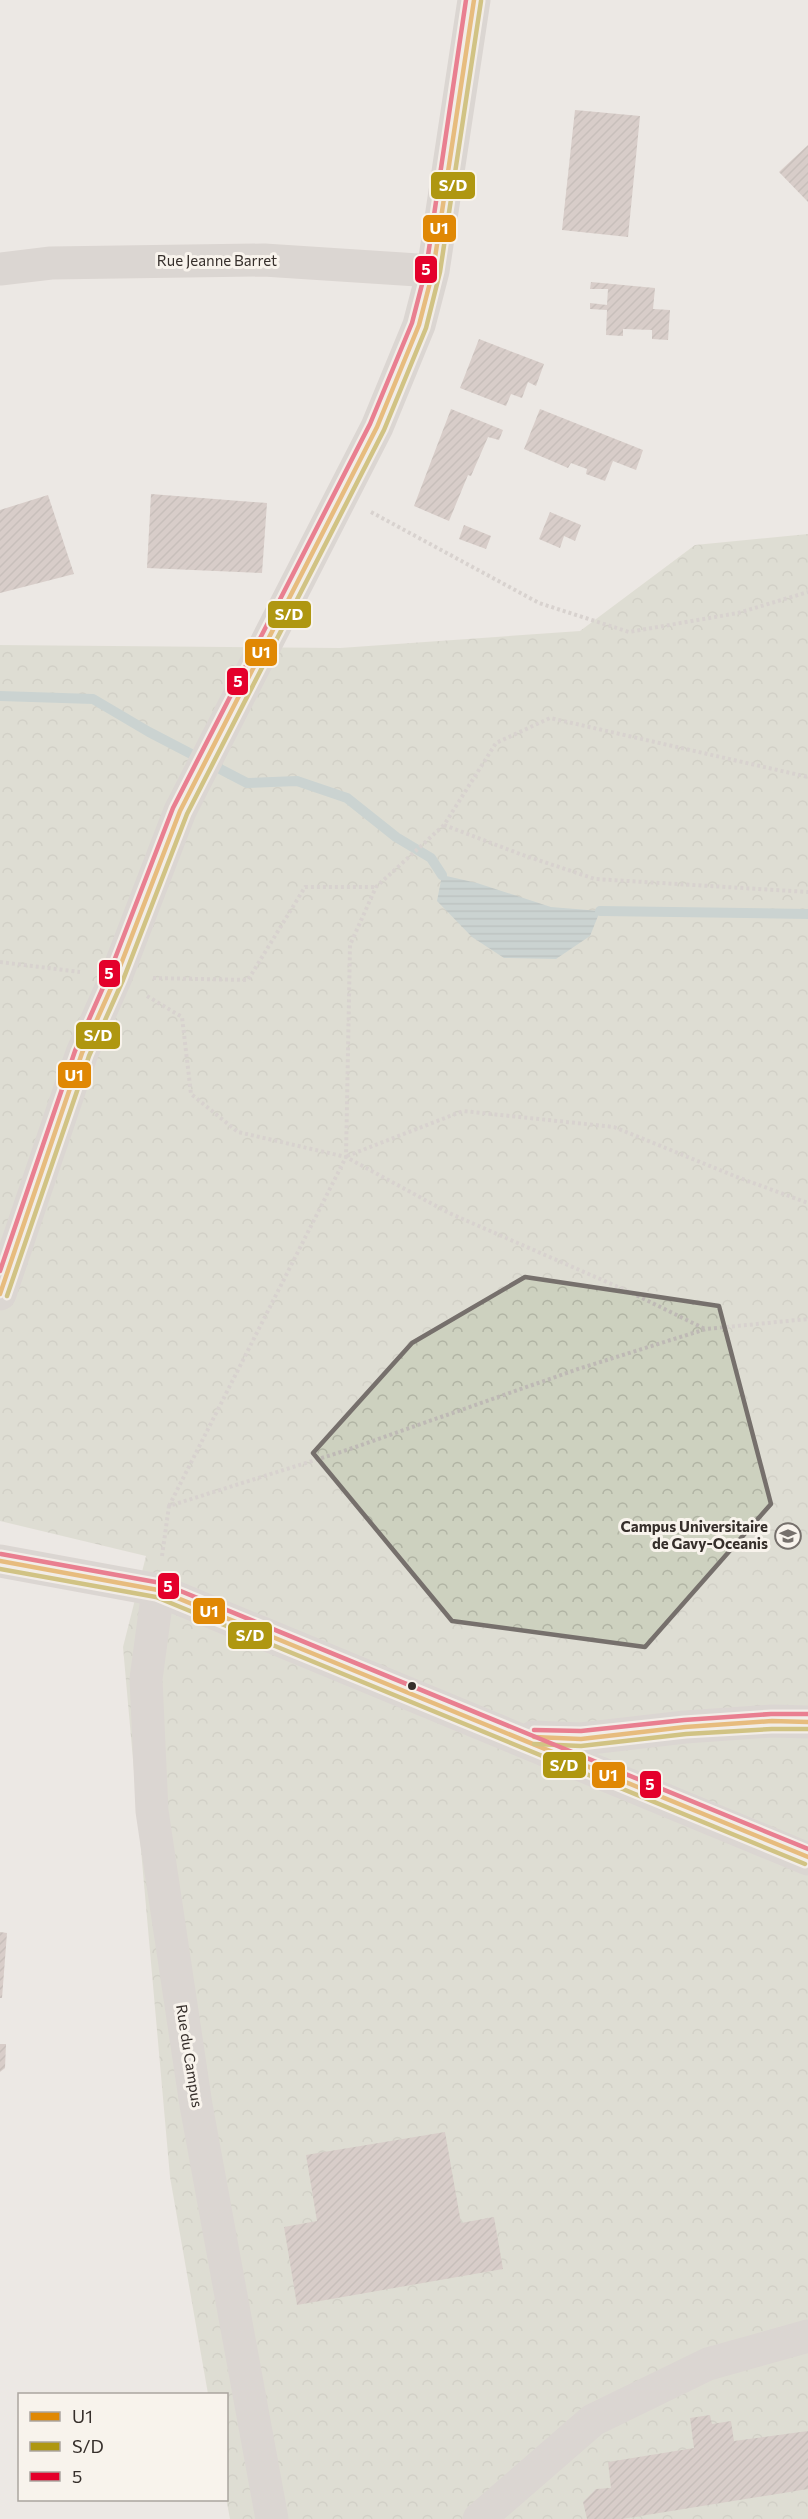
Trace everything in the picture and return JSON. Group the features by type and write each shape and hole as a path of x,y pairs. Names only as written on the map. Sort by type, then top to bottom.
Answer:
{"street":[{"path":"0,1294 82,1053 116,976 185,800 377,427 418,325 433,271 474,0"},
{"name":"Rue Jeanne Barret","path":"0,269 51,262 264,260 433,271"},
{"path":"0,1561 158,1590 807,1858"},
{"name":"Rue du Campus","path":"158,1590 146,1679 152,1811 196,2105 272,2519"},
{"path":"507,1735 581,1739 685,1727 772,1721 808,1722"},
{"path":"480,2519 593,2420 708,2364 808,2336"}],"path":[{"path":"341,496 539,603 629,632 738,613 808,592"},
{"path":"158,1590 169,1506 346,1157 350,945 376,887 444,825 496,743 550,718 808,777"},
{"path":"444,825 520,854 596,879 808,892"},
{"path":"0,962 116,976 248,980 305,887 376,887"},
{"path":"116,976 182,1017 191,1094 237,1132 346,1157 449,1213 632,1293 706,1329"},
{"path":"346,1157 463,1111 614,1127 808,1203"},
{"path":"169,1506 344,1451 578,1369 706,1329 808,1319"}],"highlighted area":[{"path":"525,1277 719,1306 771,1504 645,1647 452,1621 313,1453 412,1343"}],"green space":[{"path":"808,534 808,2519 230,2519 227,2501 228,2393 208,2393 170,2177 123,1647 146,1556 0,1521 0,645 340,648 580,631 695,545"}],"water":[{"path":"442,875 477,883 551,907 600,911 590,936 556,959 504,958 472,937 437,901"}],"building":[{"path":"575,110 640,116 628,237 562,230"},
{"path":"808,145 808,202 779,172"},
{"path":"591,282 655,288 653,309 670,310 668,340 652,339 652,330 623,329 623,336 606,335 607,310 590,309 590,303 607,305 608,289 590,289"},
{"path":"479,339 544,364 536,386 528,382 522,398 511,394 506,406 460,388"},
{"path":"451,409 503,430 499,440 488,437 471,476 468,475 449,521 414,506"},
{"path":"540,409 643,450 636,470 613,461 605,481 586,474 587,469 571,463 568,468 524,449"},
{"path":"151,494 267,503 262,573 147,568"},
{"path":"48,495 74,574 0,593 0,510"},
{"path":"550,512 581,525 575,541 564,536 560,548 539,539"},
{"path":"464,525 491,536 486,549 459,539"},
{"path":"0,1932 7,1933 2,1998 0,1998"},
{"path":"0,2044 6,2044 5,2068 0,2072"},
{"path":"445,2132 461,2223 494,2217 503,2269 297,2305 284,2227 317,2221 306,2155"},
{"path":"710,2415 712,2424 731,2421 734,2441 808,2431 808,2489 622,2519 587,2519 583,2502 596,2489 611,2488 608,2462 694,2448 690,2418"}],"waterway":[{"path":"0,696 93,699 149,732 247,783 297,781 347,798 396,837 431,858 442,875"},
{"path":"600,911 808,914"}],"transit line":[{"name":"5","path":"0,1271 75,1051 109,974 173,808 370,424 412,323 426,269 466,0"},
{"name":"U1","path":"0,1294 82,1053 116,977 180,811 377,427 419,325 433,271 474,0"},
{"name":"S/D","path":"7,1296 89,1056 123,980 187,814 384,430 426,328 440,272 481,1"},
{"name":"5","path":"1,1554 161,1583 808,1849"},
{"name":"U1","path":"0,1561 158,1590 808,1857"},
{"name":"S/D","path":"0,1569 156,1597 805,1864"},
{"name":"5","path":"534,1730 581,1731 684,1720 808,1714"},
{"name":"U1","path":"534,1737 581,1739 685,1727 772,1721 808,1722"},
{"name":"S/D","path":"534,1744 581,1746 686,1734 808,1729"}],"place":[{"name":"Campus Universitaire de Gavy-Oceanis","path":"788,1536"}]}
